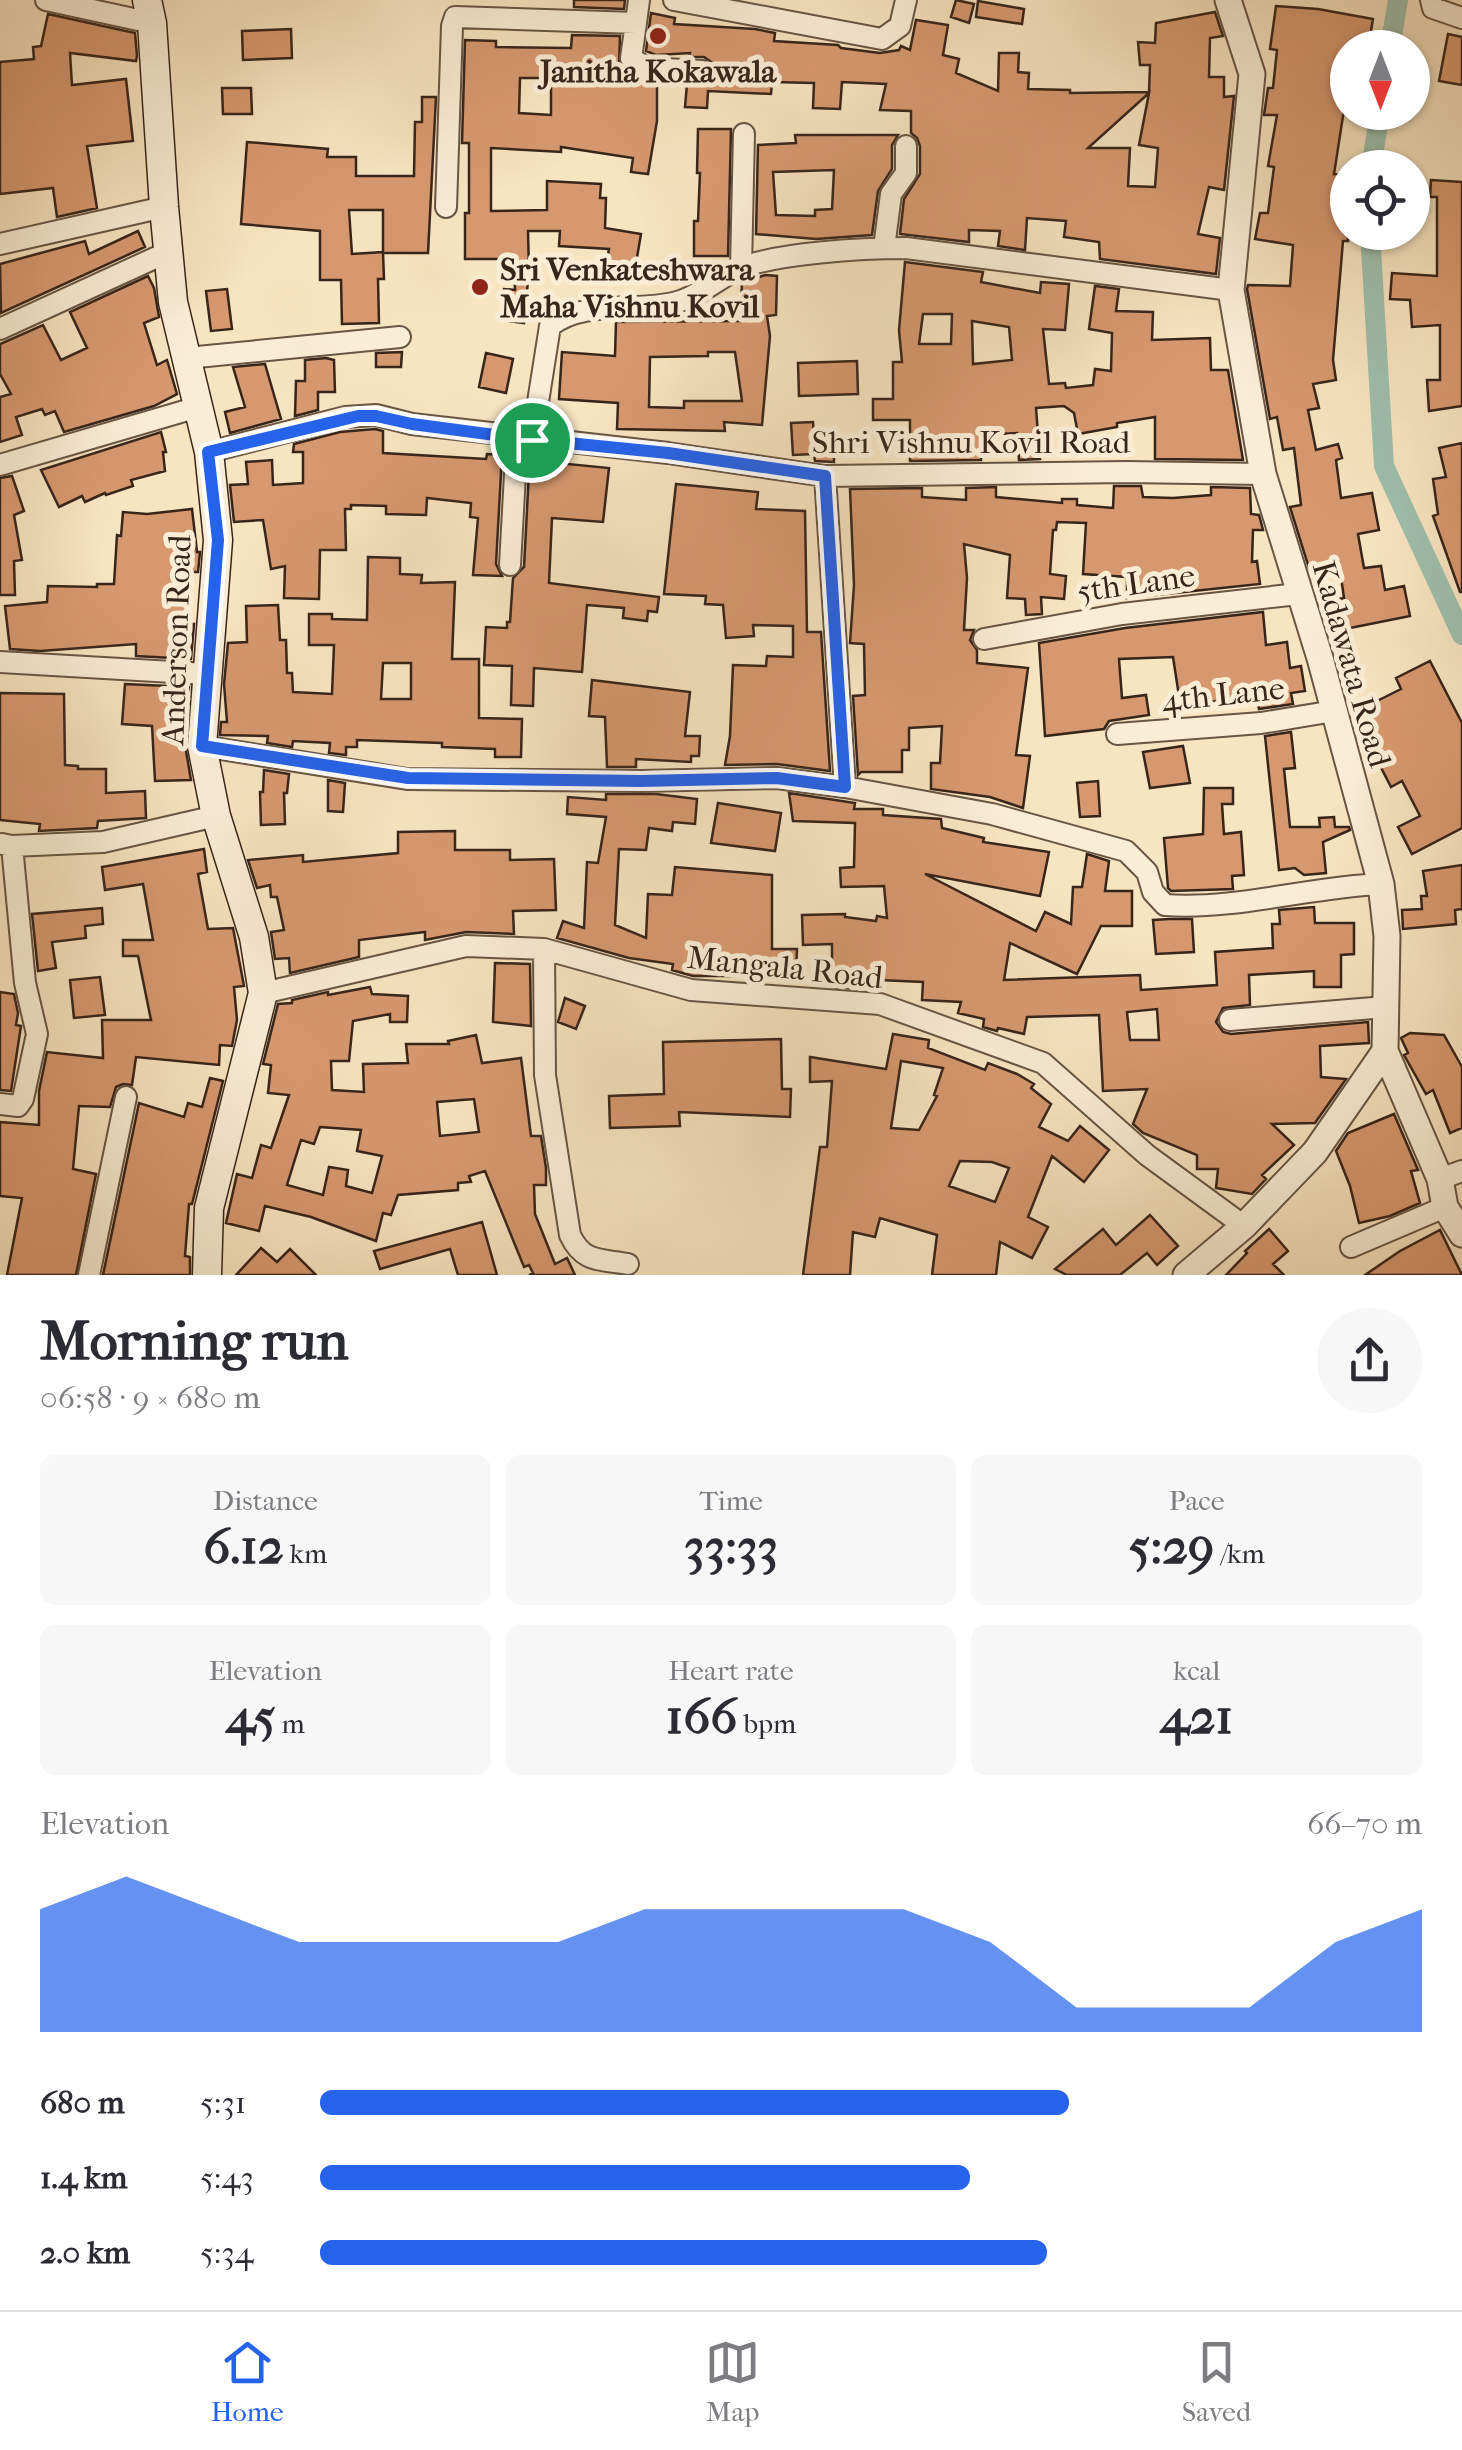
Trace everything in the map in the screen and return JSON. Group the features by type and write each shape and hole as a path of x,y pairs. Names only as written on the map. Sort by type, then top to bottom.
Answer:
{"main road":[{"name":"Anderson Road","path":"150,11 174,302 208,452 218,540 202,746 216,816 254,937 263,993 208,1208 204,1268 207,1275"}],"street":[{"path":"46,0 150,11"},
{"path":"639,0 632,58 647,68 702,71"},
{"path":"674,0 882,38 900,26 906,0"},
{"name":"Kadawata Road","path":"1228,0 1252,74 1232,290 1262,474 1334,711 1381,884 1387,936 1385,1051"},
{"path":"1431,0 1433,8 1462,18"},
{"path":"446,207 455,17 534,9 636,23"},
{"path":"741,268 744,134"},
{"path":"884,248 892,194 906,173 906,146"},
{"path":"0,244 164,207"},
{"path":"510,565 525,439 550,326 560,318 602,309 678,302 741,268 884,248 950,252 1232,290"},
{"path":"0,329 168,252"},
{"path":"188,358 400,336"},
{"path":"0,465 198,407"},
{"name":"Shri Vishnu Kovil Road","path":"208,452 358,416 376,416 412,424 668,453 825,476 1262,474"},
{"path":"825,476 845,787"},
{"name":"5th Lane","path":"984,638 1122,614 1298,594"},
{"path":"0,662 207,674"},
{"name":"4th Lane","path":"1117,734 1261,723 1334,711"},
{"path":"202,746 408,778 641,781 777,778 845,787 992,814 1126,851 1147,872 1153,892 1166,905 1195,907 1381,884"},
{"path":"0,1104 18,1106 23,1099 37,1034 25,983 6,845 102,842 216,816"},
{"name":"Mangala Road","path":"263,993 466,946 544,949 691,990 880,1004 1043,1062 1147,1154 1244,1226"},
{"path":"544,949 545,1075 570,1235 576,1249 585,1256 628,1264"},
{"path":"1230,1020 1386,1007"},
{"path":"1186,1275 1244,1226 1315,1152 1385,1051 1451,1175 1445,1208 1462,1234"},
{"path":"88,1275 126,1098"},
{"path":"1350,1246 1445,1208"}],"building":[{"path":"574,0 625,0 624,9 574,7"},
{"path":"956,0 974,4 969,23 951,17"},
{"path":"978,1 1024,9 1022,24 976,17"},
{"path":"1276,6 1373,19 1371,30 1330,30 1330,130 1341,130 1338,150 1330,150 1330,250 1342,250 1333,360 1336,380 1313,384 1319,408 1308,410 1316,450 1338,444 1342,458 1336,460 1341,498 1372,493 1379,530 1358,534 1364,568 1381,566 1385,590 1404,586 1410,616 1345,629 1339,599 1344,598 1339,563 1309,568 1290,507 1301,505 1294,448 1283,450 1277,417 1270,419 1247,289 1248,285 1290,286 1293,245 1255,239 1260,213 1268,213 1274,167 1268,166 1277,115 1264,115 1268,88 1273,88 1277,50 1270,49"},
{"path":"1215,12 1223,36 1210,38 1209,77 1224,77 1224,97 1234,96 1224,190 1209,187 1198,234 1220,238 1216,274 1100,259 1099,242 1064,237 1066,221 1027,218 1025,250 998,246 1000,231 969,230 969,242 900,234 904,199 920,174 920,146 911,133 911,111 880,110 886,84 842,82 840,109 813,108 814,83 772,82 771,94 708,91 707,108 685,107 687,84 709,83 716,73 714,64 704,57 689,57 690,53 656,55 646,51 651,13 675,18 674,24 755,29 775,33 774,41 838,45 880,53 899,50 901,46 910,50 916,20 948,25 943,55 959,59 956,73 998,91 999,53 1019,53 1018,72 1029,73 1028,89 1149,92 1150,65 1140,65 1138,42 1155,43 1156,23","holes":["1149,93 1139,145 1158,148 1155,187 1128,186 1130,148 1088,148"]},
{"path":"48,14 135,33 137,56 136,61 70,53 72,85 126,79 133,141 87,146 97,208 57,217 53,188 0,194 0,62 34,59 33,47 41,46"},
{"path":"291,29 292,58 243,60 242,31"},
{"path":"1448,34 1462,37 1462,85 1439,81"},
{"path":"572,35 620,36 619,65 641,80 657,82 657,121 648,174 631,172 633,158 561,147 561,152 491,148 491,211 547,210 547,181 601,184 600,198 606,198 605,228 641,234 634,275 605,271 609,249 559,246 560,231 528,231 524,323 501,320 504,289 515,290 514,259 465,259 469,143 462,143 465,40 496,41 496,47 571,48","holes":["520,78 551,78 551,115 519,113"]},
{"path":"222,88 251,88 252,114 223,114"},
{"path":"422,97 436,97 428,253 383,253 384,279 378,279 379,323 342,324 341,280 320,280 320,231 241,224 247,142 328,149 327,157 356,157 356,176 414,176 415,122 422,122","holes":["349,210 383,210 383,252 352,254"]},
{"path":"698,129 731,129 728,256 694,256 700,173"},
{"path":"795,135 898,135 892,145 892,169 878,191 872,235 816,239 756,234 758,145 796,143","holes":["834,170 832,209 815,210 815,216 776,215 773,172"]},
{"path":"1431,180 1462,182 1462,406 1429,411 1427,380 1440,380 1440,325 1412,327 1410,300 1390,299 1392,273 1437,276 1437,197 1430,197"},
{"path":"138,231 145,247 1,313 0,264 85,241 89,254"},
{"path":"905,262 983,272 981,282 1040,293 1041,282 1069,284 1065,330 1043,329 1049,384 1065,383 1066,388 1093,385 1095,369 1111,371 1112,333 1089,329 1095,286 1119,289 1116,311 1153,312 1152,340 1210,338 1211,370 1228,370 1243,460 1155,459 1155,417 1078,434 1074,413 1064,406 1036,408 1040,459 1019,460 1017,433 981,435 981,460 910,461 910,420 873,420 873,399 893,399 893,362 902,362 899,330","holes":["923,314 952,314 951,344 919,344","972,321 1009,327 1012,360 973,364"]},
{"path":"765,275 777,276 776,315 767,316 770,336 762,425 724,422 725,431 617,429 618,403 559,399 562,352 615,356 616,322 740,321 742,283","holes":["735,352 742,401 684,401 684,408 649,407 650,357"]},
{"path":"148,276 159,317 144,323 157,365 167,360 177,394 154,406 64,432 55,411 45,415 42,409 16,417 22,435 0,442 0,397 11,394 0,374 0,344 43,325 61,360 87,348 70,312"},
{"path":"227,289 232,329 211,331 206,291"},
{"path":"402,352 401,367 376,367 376,353"},
{"path":"486,353 513,359 506,393 479,387"},
{"path":"305,360 334,360 335,392 318,392 318,410 295,416 296,381 305,381"},
{"path":"857,361 858,394 799,396 798,363"},
{"path":"265,364 281,419 230,433 225,412 245,407 233,367"},
{"path":"813,422 814,438 834,438 834,462 815,461 814,454 793,455 791,423"},
{"path":"383,431 383,453 486,459 487,454 502,455 496,564 502,576 473,575 478,518 470,517 471,503 427,498 426,515 386,514 386,506 351,505 351,509 345,509 346,550 320,550 319,599 284,598 285,566 271,569 263,520 234,522 230,485 248,484 246,462 272,460 273,485 303,483 303,452 293,452 294,444 340,432"},
{"path":"161,432 165,471 131,480 133,486 85,502 82,496 59,507 41,470"},
{"path":"1462,443 1460,592 1433,516 1438,514 1433,479 1446,477 1439,448"},
{"path":"530,453 548,453 547,462 609,468 603,522 552,518 549,583 659,597 657,612 648,611 647,621 623,618 624,608 587,605 582,672 534,668 533,706 511,705 512,666 484,665 486,627 507,628 513,578 524,567"},
{"path":"12,476 24,511 14,515 22,560 14,561 15,595 0,595 0,478"},
{"path":"676,484 758,492 756,509 805,511 807,632 821,632 830,771 777,764 725,765 733,665 766,666 767,656 793,657 793,626 753,625 754,636 726,638 723,605 705,604 706,596 664,594"},
{"path":"1114,486 1141,486 1143,497 1173,498 1211,495 1211,487 1250,488 1251,514 1259,515 1263,530 1253,530 1252,562 1257,561 1260,584 1127,598 1127,577 1083,574 1086,523 1057,522 1050,574 1066,576 1064,599 1041,597 1042,614 1026,615 1025,599 1007,598 1010,555 964,544 964,630 974,630 970,640 977,650 977,663 1028,668 1016,755 1030,756 1023,808 990,797 931,789 931,763 940,763 942,726 909,728 909,750 902,750 902,772 858,775 853,696 865,695 864,644 850,643 854,585 850,489 922,488 922,497 966,500 966,488 996,487 996,497 1062,503 1062,499 1077,499 1077,505 1113,508"},
{"path":"192,509 200,552 198,572 184,572 187,625 194,624 191,659 136,656 136,644 40,651 10,649 5,606 47,602 48,586 114,584 117,535 121,536 123,512 147,514"},
{"path":"368,557 400,558 400,574 422,575 421,583 455,582 452,659 479,659 479,718 522,719 521,757 495,757 495,749 442,747 442,743 357,740 357,747 346,747 346,755 329,753 330,743 293,741 292,747 267,743 268,736 220,735 221,722 227,722 224,684 228,643 247,642 246,606 278,605 280,640 286,640 287,673 292,673 293,692 332,694 334,645 309,645 309,614 367,620","holes":["383,663 411,663 411,699 381,699"]},
{"path":"1263,612 1266,645 1287,642 1290,668 1301,666 1305,691 1291,693 1293,704 1259,709 1257,698 1206,702 1207,705 1181,709 1173,657 1119,659 1122,698 1146,695 1149,715 1109,721 1104,729 1045,736 1039,643 1125,628"},
{"path":"1430,661 1462,723 1462,828 1412,854 1398,827 1420,816 1402,781 1391,787 1353,713 1401,689 1396,678"},
{"path":"592,680 690,692 685,736 700,736 699,756 691,756 691,762 636,759 636,767 607,767 605,717 589,716"},
{"path":"125,684 189,687 185,745 191,780 155,781 152,726 122,724"},
{"path":"0,693 64,694 65,765 106,769 106,793 145,791 146,818 98,821 97,828 39,831 40,824 0,820"},
{"path":"1291,732 1295,768 1284,769 1290,827 1320,827 1319,818 1334,817 1335,827 1350,830 1323,842 1326,873 1304,875 1295,868 1279,870 1265,736"},
{"path":"1183,746 1190,783 1150,788 1143,752"},
{"path":"264,770 289,774 284,793 285,824 261,825"},
{"path":"328,780 345,783 343,812 328,811"},
{"path":"1098,781 1100,816 1080,817 1077,783"},
{"path":"1204,788 1233,788 1233,804 1222,804 1224,834 1241,832 1244,875 1232,876 1233,889 1171,891 1164,838 1203,834"},
{"path":"789,793 855,803 854,809 883,809 883,815 941,819 942,828 984,838 983,842 1049,852 1040,896 925,874 1036,931 1045,912 1071,924 1073,887 1082,887 1087,854 1109,861 1105,891 1132,891 1132,926 1101,926 1077,974 1010,943 1004,980 1140,975 1141,990 1217,985 1215,952 1273,948 1272,924 1280,924 1279,910 1314,907 1315,923 1354,923 1354,954 1341,955 1341,987 1314,987 1314,971 1249,975 1250,1005 1223,1008 1216,1022 1223,1032 1231,1034 1368,1022 1369,1043 1320,1046 1321,1077 1346,1079 1315,1123 1272,1124 1294,1145 1262,1175 1266,1179 1252,1194 1216,1188 1218,1169 1197,1169 1197,1155 1143,1133 1133,1124 1147,1089 1103,1091 1099,1015 1027,1017 1024,1034 983,1027 984,1019 958,1013 961,1002 922,1000 923,982 857,979 857,989 832,987 832,944 803,945 802,915 845,914 876,921 877,916 887,918 884,886 841,887 840,868 854,867 855,823 793,821","holes":["1157,1009 1159,1040 1130,1040 1127,1012"]},
{"path":"606,794 697,799 695,824 673,822 672,831 649,828 646,850 619,849 615,925 646,938 648,894 672,895 675,867 772,875 772,949 797,949 796,976 693,976 672,970 673,964 629,958 557,938 563,921 584,928 587,862 598,863 606,817 567,814 568,797 606,800"},
{"path":"718,803 781,813 775,851 711,843"},
{"path":"455,831 455,850 510,850 510,860 554,859 556,910 513,911 514,934 466,932 425,940 425,932 359,940 359,957 290,973 289,958 275,959 271,932 284,930 277,897 271,897 270,885 257,888 248,860 303,855 303,862 398,853 398,832"},
{"path":"204,849 207,872 198,874 208,929 233,928 244,986 234,987 237,1020 232,1046 220,1045 219,1065 136,1057 132,1085 116,1087 110,1107 79,1106 73,1169 96,1174 76,1275 7,1275 22,1198 0,1196 0,1122 39,1125 39,1091 47,1052 103,1058 102,1020 151,1020 138,956 123,956 123,940 153,940 143,884 105,890 102,867"},
{"path":"1462,865 1462,909 1455,910 1456,924 1403,929 1402,910 1422,909 1421,896 1427,896 1423,871"},
{"path":"102,908 103,924 85,926 86,938 52,942 56,968 38,971 32,914"},
{"path":"1192,919 1194,952 1156,954 1153,920"},
{"path":"495,963 530,964 531,1026 493,1022"},
{"path":"100,977 105,1015 74,1018 70,980"},
{"path":"370,987 372,994 408,996 407,1022 390,1022 390,1014 353,1021 349,1061 331,1061 332,1090 364,1092 363,1064 408,1063 406,1044 449,1044 448,1041 476,1035 482,1063 521,1058 531,1136 541,1136 546,1168 546,1185 534,1185 535,1214 555,1264 567,1258 575,1275 529,1275 533,1273 529,1265 524,1267 485,1171 469,1176 471,1182 458,1183 458,1190 398,1195 391,1215 383,1213 376,1241 311,1217 265,1206 259,1231 226,1223 237,1174 252,1178 261,1145 271,1148 289,1095 268,1093 271,1065 263,1064 278,1004","holes":["474,1099 479,1132 440,1136 437,1102","320,1127 361,1130 357,1151 382,1156 372,1193 346,1186 348,1170 329,1167 323,1195 287,1185 301,1140 314,1144"]},
{"path":"0,992 14,994 16,1025 21,1026 11,1091 0,1090"},
{"path":"565,998 585,1006 576,1029 558,1022"},
{"path":"1410,1033 1444,1035 1462,1067 1462,1128 1450,1133 1433,1090 1426,1094 1404,1055 1408,1053 1401,1038"},
{"path":"893,1034 929,1040 928,1048 985,1070 988,1063 1034,1084 1031,1088 1051,1104 1039,1127 1068,1141 1080,1126 1109,1150 1084,1182 1052,1156 1028,1217 1048,1227 1032,1258 1000,1242 996,1275 932,1275 937,1235 880,1218 875,1237 853,1232 850,1275 803,1275 820,1147 827,1147 832,1081 810,1082 810,1057 886,1069","holes":["901,1061 943,1068 934,1095 937,1096 919,1130 891,1128","960,1161 992,1162 1009,1168 995,1202 949,1186"]},
{"path":"781,1039 782,1089 791,1089 790,1117 679,1112 680,1126 610,1128 609,1096 664,1094 663,1042"},
{"path":"210,1078 223,1081 189,1204 185,1256 190,1257 190,1275 103,1275 139,1103 184,1117 188,1103 202,1107"},
{"path":"1394,1114 1418,1170 1411,1171 1420,1203 1390,1216 1359,1223 1336,1151 1348,1133"},
{"path":"1150,1215 1178,1246 1157,1265 1147,1253 1120,1275 1067,1275 1055,1269 1103,1229 1116,1245"},
{"path":"482,1222 497,1275 458,1275 450,1249 380,1269 374,1251"},
{"path":"1269,1229 1288,1251 1273,1264 1284,1275 1226,1275 1245,1251"},
{"path":"1440,1230 1462,1275 1365,1275 1400,1251"},
{"path":"261,1248 277,1262 290,1249 316,1275 236,1275"}],"waterway":[{"path":"1393,30 1398,0"},
{"path":"1374,150 1377,130"},
{"path":"1371,250 1384,466 1462,635"}],"place":[{"name":"Janitha Kokawala","path":"658,36"},
{"name":"Sri Venkateshwara Maha Vishnu Kovil","path":"480,287"}],"route":[{"path":"358,416 532,440 668,453 825,476 845,787 777,778 641,781 408,778 202,746 218,540 208,452 358,416"}]}
